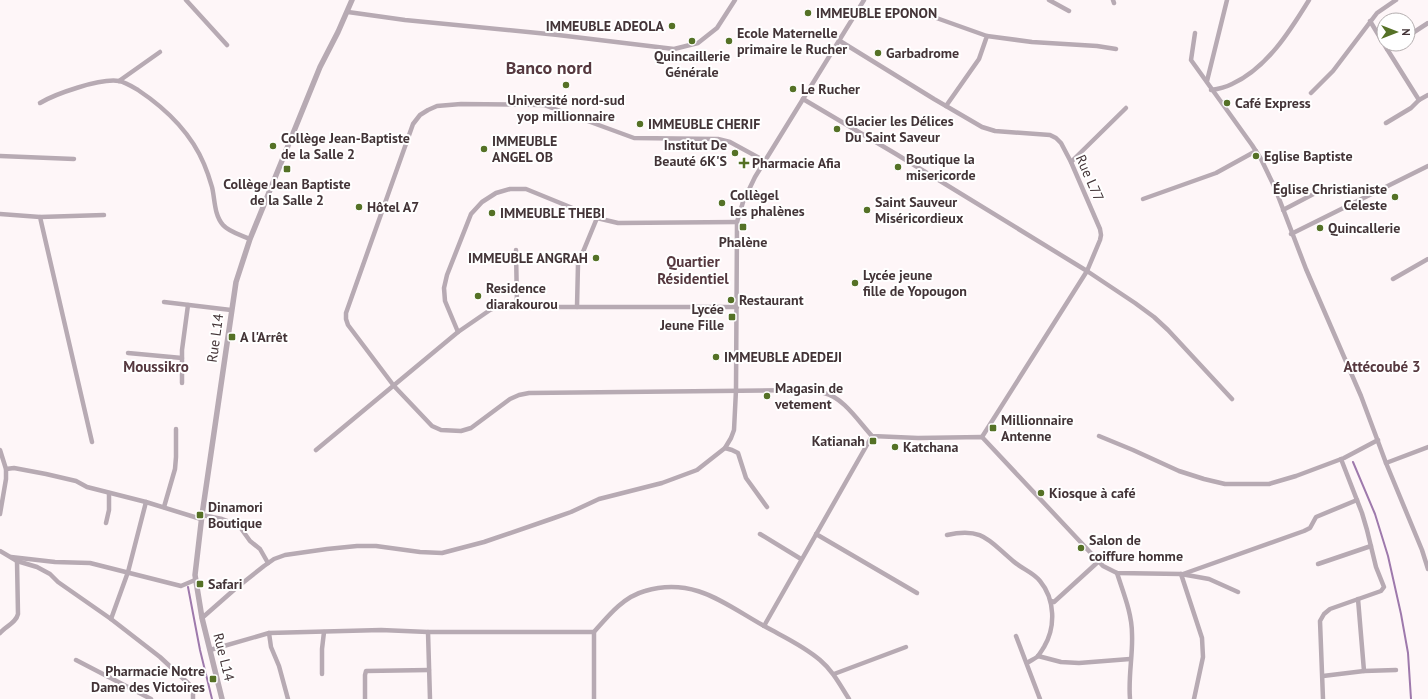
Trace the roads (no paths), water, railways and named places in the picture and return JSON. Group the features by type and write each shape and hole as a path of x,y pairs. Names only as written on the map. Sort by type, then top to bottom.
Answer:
{"street":[{"path":"186,0 227,45"},
{"name":"Rue L14","path":"222,699 202,618 195,580 201,517 236,282 250,239 320,67 348,12 352,0"},
{"path":"348,12 405,20 558,35 674,49 698,43 717,28 735,0"},
{"path":"202,618 268,563 285,555 357,546 376,546 442,554 484,542 554,518 571,512 598,499 681,477 697,470 725,448 734,430 736,390 737,222 743,202 755,177 864,0"},
{"path":"1049,0 1069,12"},
{"path":"1207,81 1227,0"},
{"path":"1211,90 1231,85 1246,76 1260,64 1282,40 1309,0"},
{"path":"1311,94 1333,71 1377,12 1396,0"},
{"path":"914,10 987,36 1032,42 1097,46 1116,49"},
{"path":"1370,20 1376,30"},
{"path":"1416,31 1428,23"},
{"path":"1195,33 1191,60 1256,151 1275,188 1291,234 1361,396 1386,463 1422,550 1428,569"},
{"path":"946,106 979,59 987,36"},
{"name":"Rue L77","path":"840,41 988,130 1050,135 1056,138 1061,143 1071,162 1100,229 1101,235 1087,271 982,437"},
{"path":"119,81 160,52"},
{"path":"1389,52 1419,100"},
{"path":"40,103 49,98 96,83 119,81 152,99 166,111 196,149 204,164 212,188 216,210 222,225 231,231 250,239"},
{"path":"1386,123 1411,108 1419,100 1428,95"},
{"path":"803,99 1087,271 1154,317 1232,399"},
{"path":"765,161 730,142 718,139 642,138 627,136 564,111 544,105 461,104 437,106 420,115 413,124 346,313 348,325 394,386 432,426 441,430 461,431 472,428 510,399 529,393 799,390 824,393 842,402 872,436 918,438 982,437 1099,562 1110,570 1117,573 1181,574 1209,580 1238,592"},
{"path":"1071,162 1126,108"},
{"path":"1143,199 1216,173 1256,151"},
{"path":"0,156 74,159"},
{"path":"1291,234 1428,166"},
{"path":"458,332 444,302 447,275 471,214 482,202 496,193 510,188 526,189 597,218 626,224 737,222"},
{"path":"1283,210 1323,189"},
{"path":"0,214 40,217 104,215"},
{"path":"40,217 92,442"},
{"path":"577,307 578,264 597,218"},
{"path":"516,250 517,306"},
{"path":"1393,279 1428,260"},
{"path":"164,302 231,310"},
{"path":"182,383 182,358 188,305"},
{"path":"316,450 458,332 490,310 497,307 737,307"},
{"path":"128,353 182,358"},
{"path":"164,508 175,469 176,429"},
{"path":"764,626 872,436"},
{"path":"1099,436 1180,471 1225,484 1270,484 1341,459 1378,440"},
{"path":"1386,463 1428,447"},
{"path":"725,448 738,453 746,478 766,507"},
{"path":"0,450 6,469 6,479 0,514"},
{"path":"1323,699 1320,621 1324,614 1330,609 1381,591 1384,587 1376,567 1367,530 1357,500 1341,459"},
{"path":"6,469 14,468 76,481 87,487 164,508 201,517 222,519 236,524 250,541 260,549 268,563"},
{"path":"106,523 109,510 109,493"},
{"path":"1181,574 1304,531 1310,528 1316,517 1357,500"},
{"path":"111,619 128,572 146,502"},
{"path":"947,535 958,532 974,533 988,539 1019,566 1036,577 1044,586 1051,601 1052,626 1047,642 1038,656 1027,663"},
{"path":"760,534 801,559"},
{"path":"816,534 917,593"},
{"path":"1318,564 1371,546"},
{"path":"0,551 17,561 37,567 50,574 58,582 111,619 160,658 189,684 193,699"},
{"path":"10,556 55,562 90,563 181,586 195,580"},
{"path":"0,633 14,622 18,614 17,561"},
{"path":"1051,601 1054,602 1099,562"},
{"path":"1117,573 1130,618 1132,633 1130,659 1130,699"},
{"path":"1181,574 1202,638 1203,657 1194,699"},
{"path":"594,699 594,632 617,607 635,595 645,591 671,587 703,591 722,600 764,626 806,649 834,674 849,699"},
{"path":"1358,600 1364,671"},
{"path":"210,650 269,633 381,630 428,632 594,632"},
{"path":"322,674 324,632"},
{"path":"428,632 430,699"},
{"path":"269,633 271,647 288,699"},
{"path":"1016,636 1040,699"},
{"path":"834,674 906,647"},
{"path":"1038,656 1061,662 1130,659"},
{"path":"76,660 151,699"},
{"path":"365,699 366,671 429,670"},
{"path":"1323,676 1364,671 1396,670"}],"waterway":[{"path":"1353,462 1375,514 1388,556 1408,653 1411,699"},
{"path":"188,587 200,650 212,699"}],"place":[{"name":"IMMEUBLE EPONON","path":"808,13"},
{"name":"IMMEUBLE ADEOLA","path":"672,26"},
{"name":"Quincaillerie Générale","path":"692,41"},
{"name":"Ecole Maternelle primaire le Rucher","path":"729,41"},
{"name":"Garbadrome","path":"878,53"},
{"name":"Université nord-sud yop millionnaire","path":"566,85"},
{"name":"Le Rucher","path":"793,89"},
{"name":"Café Express","path":"1227,103"},
{"name":"IMMEUBLE CHERIF","path":"640,124"},
{"name":"Glacier les Délices Du Saint Saveur","path":"837,129"},
{"name":"Collège Jean-Baptiste de la Salle 2","path":"273,146"},
{"name":"IMMEUBLE ANGEL OB","path":"484,149"},
{"name":"Institut De Beauté 6K'S","path":"735,153"},
{"name":"Eglise Baptiste","path":"1256,156"},
{"name":"Pharmacie Afia","path":"744,163"},
{"name":"Boutique la misericorde","path":"898,167"},
{"name":"Collège Jean Baptiste de la Salle 2","path":"287,169"},
{"name":"Église Christianiste Celeste","path":"1395,197"},
{"name":"Collègel les phalènes","path":"722,203"},
{"name":"Hôtel A7","path":"359,207"},
{"name":"Saint Sauveur Miséricordieux","path":"867,210"},
{"name":"IMMEUBLE THEBI","path":"492,213"},
{"name":"Phalène","path":"743,227"},
{"name":"Quincallerie","path":"1320,228"},
{"name":"IMMEUBLE ANGRAH","path":"596,258"},
{"name":"Lycée jeune fille de Yopougon","path":"855,283"},
{"name":"Residence diarakourou","path":"478,296"},
{"name":"Restaurant","path":"731,300"},
{"name":"Lycée Jeune Fille","path":"732,317"},
{"name":"A l'Arrêt","path":"232,337"},
{"name":"IMMEUBLE ADEDEJI","path":"716,357"},
{"name":"Magasin de vetement","path":"767,396"},
{"name":"Millionnaire Antenne","path":"993,428"},
{"name":"Katianah","path":"873,441"},
{"name":"Katchana","path":"895,447"},
{"name":"Kiosque à café","path":"1041,493"},
{"name":"Dinamori Boutique","path":"200,515"},
{"name":"Salon de coiffure homme","path":"1081,548"},
{"name":"Safari","path":"200,584"},
{"name":"Pharmacie Notre Dame des Victoires","path":"213,679"}],"district":[{"name":"Banco nord","path":"549,68"},
{"name":"Quartier Résidentiel","path":"693,270"},
{"name":"Moussikro","path":"156,367"},
{"name":"Attécoubé 3","path":"1382,367"}]}
